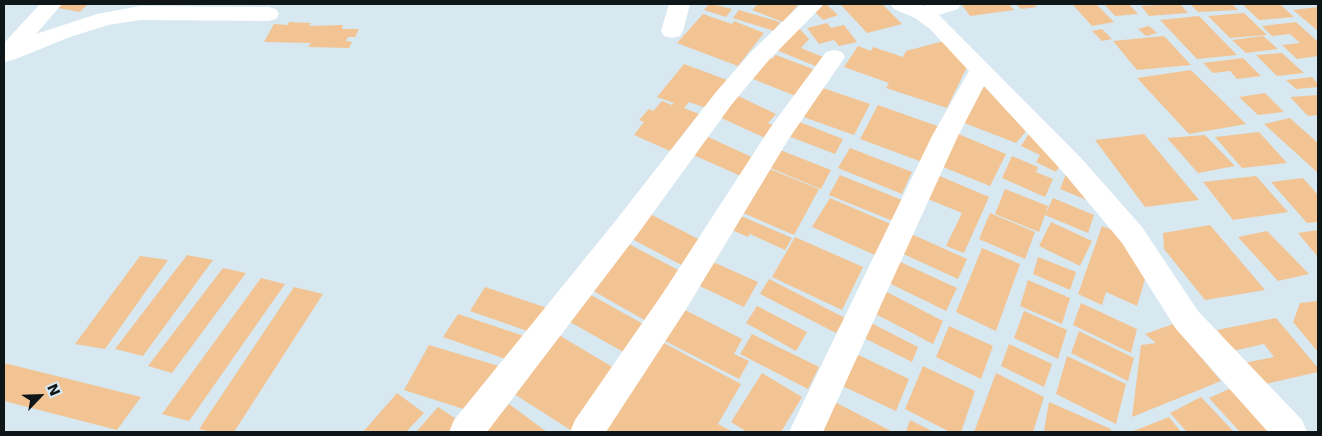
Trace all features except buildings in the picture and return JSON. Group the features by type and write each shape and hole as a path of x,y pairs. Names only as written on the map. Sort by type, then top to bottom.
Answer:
{"street":[{"path":"4,56 52,4"},
{"path":"672,31 679,4"},
{"path":"466,432 621,235 724,98 760,56 813,4"},
{"path":"912,8 951,4"},
{"path":"912,8 938,24 1072,165 1132,235 1188,320 1290,432"},
{"path":"4,56 62,32 105,18 140,13 268,14"},
{"path":"586,432 674,302 779,134 834,57"},
{"path":"806,432 945,136 981,70"}]}
